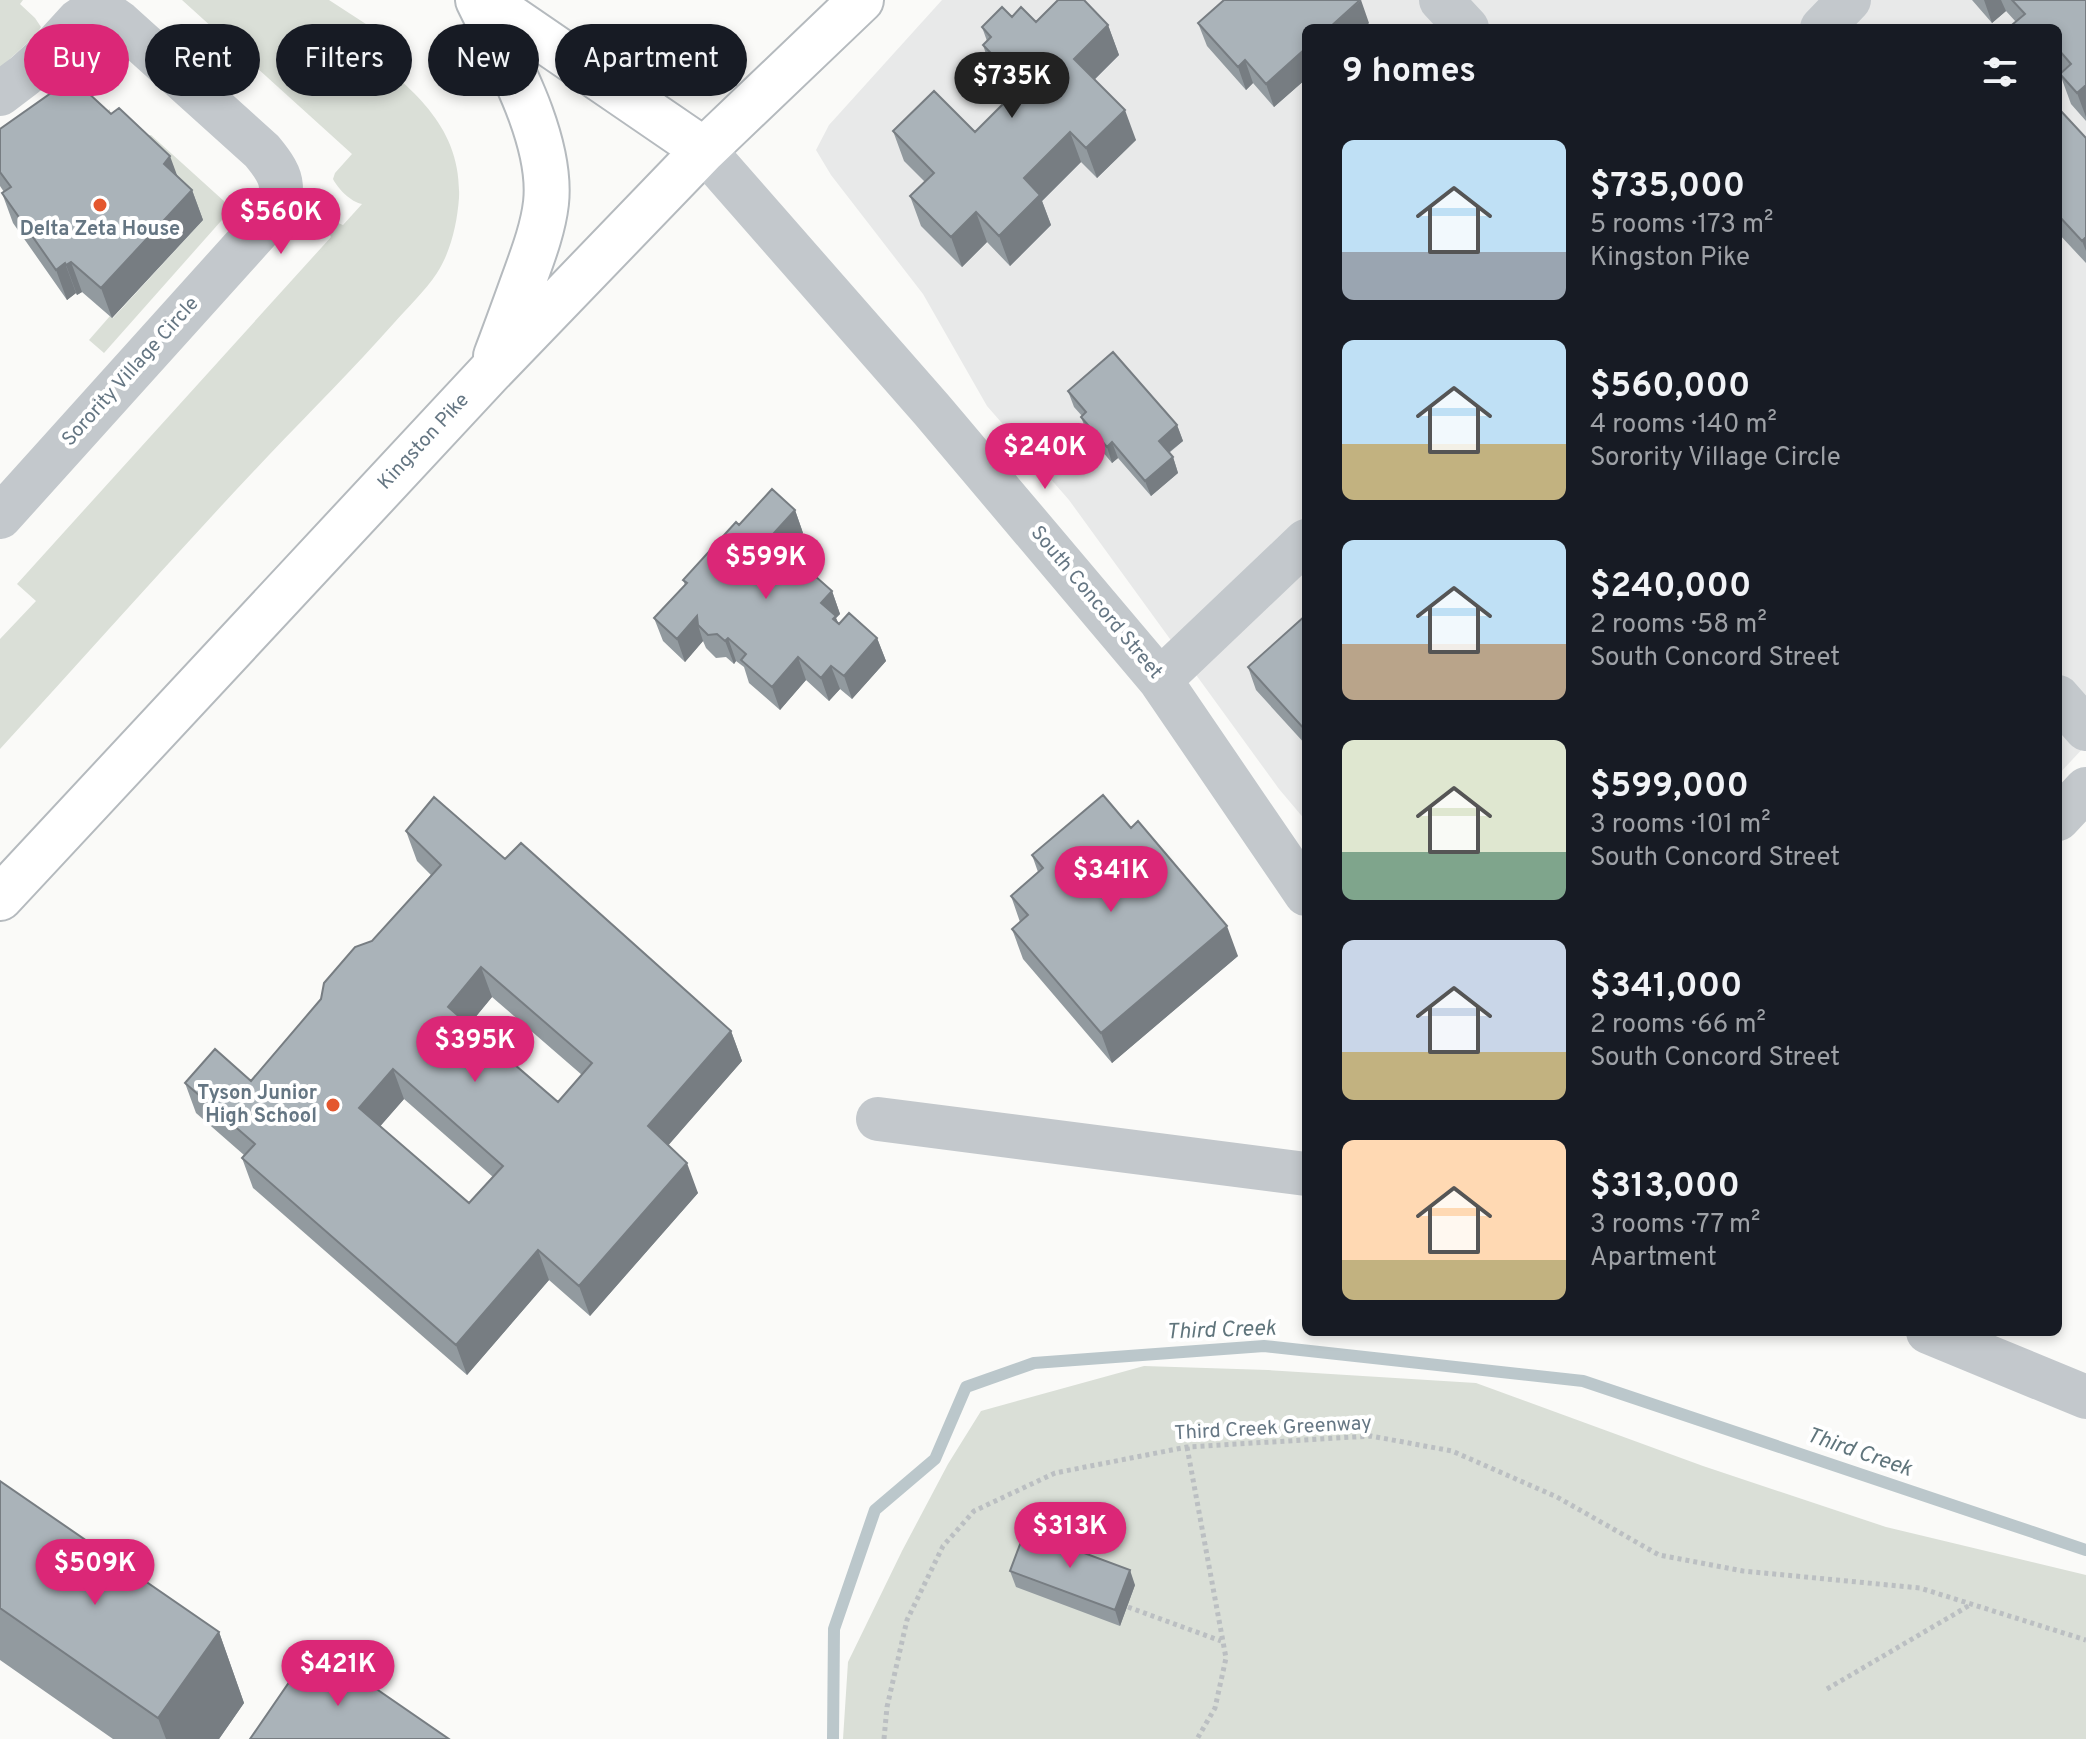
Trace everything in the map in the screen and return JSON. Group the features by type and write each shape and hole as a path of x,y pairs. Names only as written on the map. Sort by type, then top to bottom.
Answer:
{"main road":[{"path":"478,0 520,85 545,169 546,202 537,243 490,372"},
{"path":"485,0 704,150"},
{"name":"Kingston Pike","path":"0,898 490,372 704,150 861,0"}],"street":[{"path":"1441,0 1463,24"},
{"path":"1826,24 1849,0"},
{"name":"Sorority Village Circle","path":"0,94 46,56 78,21 94,13 106,13 262,151 279,175 282,185 277,205 266,222 0,517"},
{"name":"South Concord Street","path":"704,150 932,410 1160,680 1302,888"},
{"path":"1160,680 1302,545"},
{"path":"2062,702 2086,729"},
{"path":"2062,815 2086,789"},
{"path":"878,1119 1302,1173"},
{"path":"1938,1336 2086,1397"}],"path":[{"name":"Third Creek Greenway","path":"884,1739 887,1707 907,1620 943,1546 974,1511 1055,1473 1187,1447 1371,1436 1452,1451 1557,1497 1659,1555 1743,1571 1920,1588 2086,1640"},
{"path":"1187,1447 1226,1658 1215,1708 1197,1739"},
{"path":"1827,1689 1971,1604"},
{"path":"1128,1607 1222,1641"}],"shaded area":[{"path":"0,0 23,0 20,4 39,24 24,24 24,46 0,68"},
{"path":"182,0 329,0 366,24 276,24 276,85 260,71 260,24 208,24"},
{"path":"942,0 2086,0 2086,745 2062,771 2062,24 1302,24 1302,816 1069,500 987,406 923,294 831,175 816,150 829,125"},
{"path":"412,91 430,111 443,130 458,173 455,227 442,265 422,293 201,528 0,749 0,639 36,601 17,584 331,237 329,233 338,223 343,225 362,204 345,194 333,179 352,154 288,96 412,96"},
{"path":"110,109 110,116 146,136 151,135 225,202 229,212 104,353 89,340 203,220 95,119"},
{"path":"1144,1366 1476,1383 1703,1466 1886,1527 2086,1575 2086,1739 843,1739 848,1662 948,1464 981,1411"}],"building":[{"path":"1058,0 1084,0 1108,25 1074,59 1125,110 1086,148 1070,132 1024,178 1040,195 999,236 976,212 951,237 910,196 934,173 893,131 934,91 975,132 1022,85 983,45 991,37 982,27 1002,7 1012,17 1021,7 1036,22"},
{"path":"1224,0 1360,0 1333,24 1302,24 1302,52 1266,84 1245,60 1238,67 1198,23"},
{"path":"2012,0 2086,0 2086,85 2077,93 2062,76 2062,72 2071,64 2062,54 2062,24 2013,24 2025,14"},
{"name":"Delta Zeta House","path":"47,96 92,96 111,114 119,108 170,156 164,164 192,190 101,288 71,262 56,270 2,193 11,187 0,172 0,129"},
{"path":"2062,112 2086,138 2086,237 2082,241 2062,219"},
{"path":"1113,352 1177,425 1159,441 1173,457 1145,481 1112,442 1107,447 1081,417 1086,412 1068,391"},
{"path":"772,489 795,510 774,533 781,533 791,541 791,549 801,558 798,561 832,591 821,603 836,616 833,619 839,624 849,613 877,638 844,676 831,666 821,678 798,657 772,687 741,660 746,654 728,638 725,641 717,634 708,635 698,625 697,616 677,639 654,618 687,583 683,580 736,522 739,525"},
{"path":"1302,619 1302,727 1248,667"},
{"path":"1103,795 1131,828 1138,821 1227,926 1101,1033 1012,929 1028,915 1011,896 1043,868 1032,855"},
{"name":"Tyson Junior High School","path":"434,797 505,859 521,843 731,1031 648,1126 687,1163 579,1286 538,1250 456,1345 242,1158 255,1144 185,1083 215,1049 251,1081 321,999 324,983 355,947 372,941 441,865 406,831","holes":["481,967 592,1063 558,1102 448,1007","393,1069 503,1166 469,1203 359,1108"]},
{"path":"0,1481 219,1632 158,1718 0,1608"},
{"path":"1025,1531 1130,1570 1115,1610 1010,1571"},
{"path":"314,1646 449,1739 250,1739"}],"waterway":[{"name":"Third Creek","path":"833,1739 834,1629 875,1510 935,1459 966,1387 1034,1363 1264,1346 1583,1381 2086,1550"}],"place":[{"name":"Delta Zeta House","path":"100,205"},
{"name":"Tyson Junior High School","path":"333,1105"}]}
